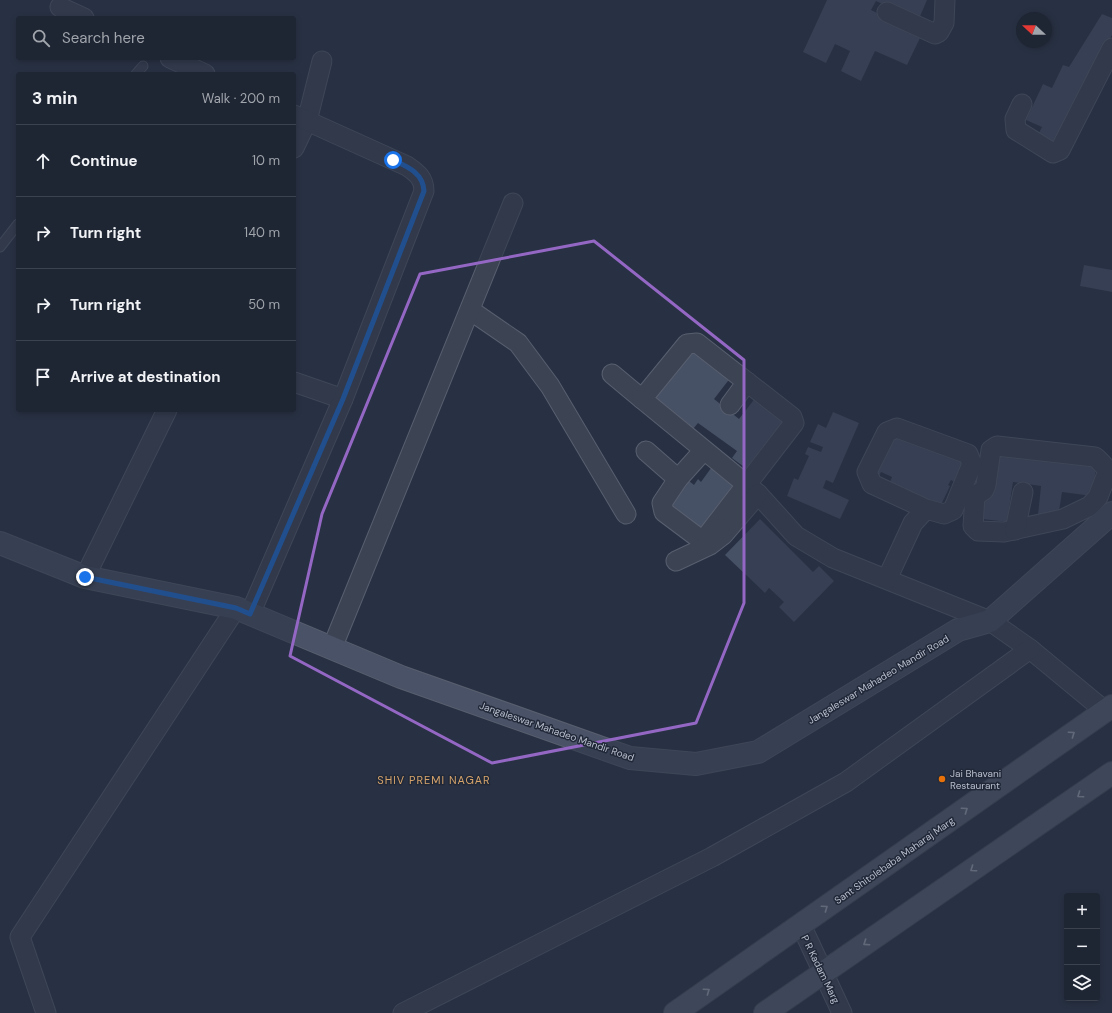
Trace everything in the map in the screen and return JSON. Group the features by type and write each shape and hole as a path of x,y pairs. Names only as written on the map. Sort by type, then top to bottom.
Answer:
{"main road":[{"name":"Jangaleswar Mahadeo Mandir Road","path":"0,543 85,577 243,611 401,677 630,758 696,764 758,752 958,630 990,621 1112,513"},
{"name":"Sant Shitolebaba Maharaj Marg","path":"675,1013 1109,708"},
{"path":"765,1013 1112,773"}],"street":[{"path":"887,12 935,34 939,32 944,23 945,0"},
{"path":"60,7 80,16"},
{"path":"1022,104 1015,119 1016,130 1053,153 1060,150 1112,48"},
{"path":"174,60 201,72"},
{"path":"296,138 300,118 322,61"},
{"path":"46,1013 20,937 243,611 343,399 424,191 424,182 419,174 407,166 300,118"},
{"path":"332,648 513,203"},
{"path":"470,310 518,343 550,386 580,433 626,514"},
{"path":"642,399 688,344 697,343 792,417 794,424 723,535 710,545 676,561"},
{"path":"612,374 752,489 796,536 833,558 990,621 1109,708"},
{"path":"730,405 747,382"},
{"path":"296,383 343,399"},
{"path":"85,577 166,412"},
{"path":"897,428 968,454 972,464 953,510 944,514 926,509 872,484 867,472 887,432 897,428"},
{"path":"997,446 1095,457 1103,463 1110,472 1098,497 1090,506 1063,519 1004,532 978,531 973,526 975,496 984,490 992,450 997,446"},
{"path":"704,450 678,479 662,503 664,512 700,539 706,537 752,489"},
{"path":"646,451 678,479"},
{"path":"1015,530 1023,492"},
{"path":"887,579 913,523 926,509"},
{"path":"403,1013 712,857 846,782 1030,649"},
{"name":"P R Kadam Marg","path":"800,925 842,1013"}],"lane":[{"path":"138,72 143,66"},
{"path":"0,247 16,227"}],"highlighted area":[{"path":"594,241 744,360 744,603 696,723 492,763 290,656 322,514 420,274"}],"building":[{"path":"827,0 927,0 918,21 876,1 871,10 883,16 881,20 920,38 907,65 875,51 861,81 841,71 850,51 835,44 826,63 803,52"},
{"path":"1102,14 1112,18 1112,35 1055,147 1038,135 1042,127 1026,120 1043,84 1052,88 1063,65 1069,67"},
{"path":"1084,265 1112,270 1112,292 1080,286"},
{"path":"693,348 731,377 714,399 739,419 756,397 790,423 747,469 732,458 737,451 698,423 693,429 653,400"},
{"path":"833,412 859,423 833,483 826,480 823,488 849,500 840,519 787,496 794,478 798,480 809,456 805,454 808,447 821,452 823,447 810,442 818,424 826,428"},
{"path":"892,433 967,461 956,483 951,480 948,485 950,486 940,507 890,482 892,477 881,472 879,476 873,473"},
{"path":"997,449 1097,462 1092,496 1062,492 1058,518 1038,515 1041,486 1013,482 1007,522 975,518 977,497 990,498"},
{"path":"714,464 741,485 702,535 666,507 684,477 694,485 698,479 701,482"},
{"path":"760,519 813,572 819,566 834,581 794,622 779,607 784,602 769,588 765,593 725,555"}],"place":[{"name":"Jai Bhavani Restaurant","path":"942,779"}],"district":[{"name":"SHIV PREMI NAGAR","path":"434,780"}],"route":[{"path":"85,577 236,608 250,614 343,399 424,191 424,182 419,174 407,166 393,160"}]}
